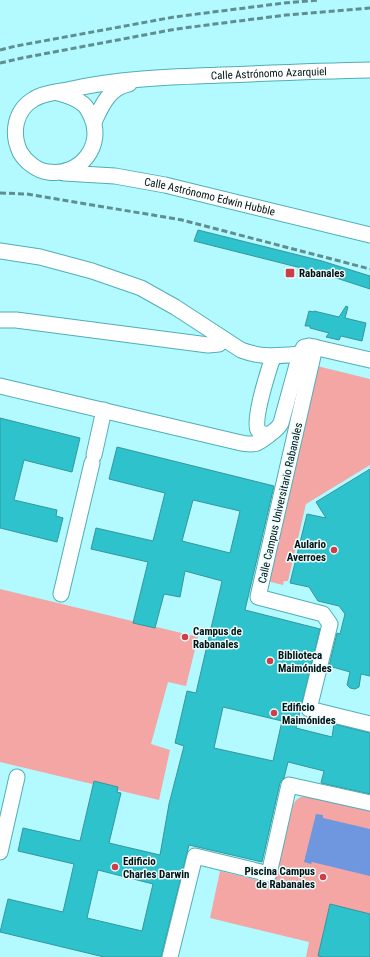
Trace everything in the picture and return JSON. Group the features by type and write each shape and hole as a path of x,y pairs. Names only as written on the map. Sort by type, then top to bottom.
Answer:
{"street":[{"name":"Calle Astrónomo Azarquiel","path":"168,77 370,70"},
{"path":"55,92 73,97 88,109 94,122 96,136 88,157 81,164 62,172 48,172 40,170 28,162 21,153 16,140 15,130 18,116 32,100 42,95 55,92 90,85 168,77"},
{"path":"94,122 103,102 114,90 126,84 168,77"},
{"name":"Calle Astrónomo Edwin Hubble","path":"48,172 115,176 165,185 370,235"},
{"path":"0,251 40,257 92,271 141,288 175,307 220,338 241,350 253,354 273,357 300,354 304,347 309,346 370,360"},
{"path":"0,320 16,320 208,345 219,344 222,341 220,338"},
{"name":"Calle Campus Universitario Rabanales","path":"315,347 258,597 323,614 330,624 309,709 370,724"},
{"name":"Calle Campus Universitario Rabanales","path":"0,386 248,445 256,444 265,440 269,435 278,429 300,354"},
{"path":"269,435 261,433 257,430 256,423 273,357"},
{"path":"61,594 104,410"},
{"path":"0,852 17,778"},
{"path":"170,957 194,856 269,874 289,785 370,803"}],"shaded area":[{"path":"317,366 370,379 370,465 306,504 288,581 284,581 283,585 267,581"},
{"path":"0,589 198,637 186,686 168,682 151,744 170,750 159,800 0,762"},
{"name":"Piscina Campus de Rabanales","path":"305,796 370,810 370,957 306,957 309,942 210,918 220,871 274,884 293,805 295,801"}],"water":[{"path":"316,814 323,815 323,818 370,829 370,876 312,862 311,864 304,862"}],"building":[{"path":"198,230 322,261 370,276 370,289 321,273 194,241"},
{"path":"346,306 348,307 345,318 366,323 362,341 341,336 339,340 326,337 329,333 310,328 310,326 305,326 309,311 339,317"},
{"path":"0,418 80,438 72,472 24,460 14,500 57,510 56,516 63,518 57,542 0,528"},
{"path":"117,447 274,486 245,610 320,629 296,728 332,737 334,724 370,733 370,794 321,783 324,771 288,762 284,778 280,783 262,862 189,845 161,957 104,957 0,932 8,899 63,912 74,864 18,851 23,828 80,841 94,781 118,787 117,792 121,793 109,843 160,855 169,804 184,746 175,743 187,691 196,693 222,581 185,571 180,597 164,594 155,628 133,623 148,562 91,549 96,528 153,541 165,493 109,479","holes":["193,500 240,511 230,553 182,541","223,707 282,721 273,761 214,748","98,870 153,884 142,931 87,918"]},
{"name":"Aulario Averroes","path":"370,469 370,676 361,674 359,687 355,689 350,688 347,685 350,672 329,666 337,633 340,634 345,614 339,606 318,601 309,587 290,583 307,514 326,518 316,502"},
{"path":"330,904 370,914 370,957 318,956"}],"railway":[{"path":"0,50 174,17 319,0"},
{"path":"0,63 176,29 286,15 370,8"},
{"path":"0,193 27,194 182,220 370,269"}],"place":[{"name":"Rabanales","path":"290,273"},
{"name":"Aulario Averroes","path":"334,550"},
{"name":"Campus de Rabanales","path":"185,637"},
{"name":"Biblioteca Maimónides","path":"270,661"},
{"name":"Edificio Maimónides","path":"274,713"},
{"name":"Edificio Charles Darwin","path":"115,867"},
{"name":"Piscina Campus de Rabanales","path":"323,877"}]}
